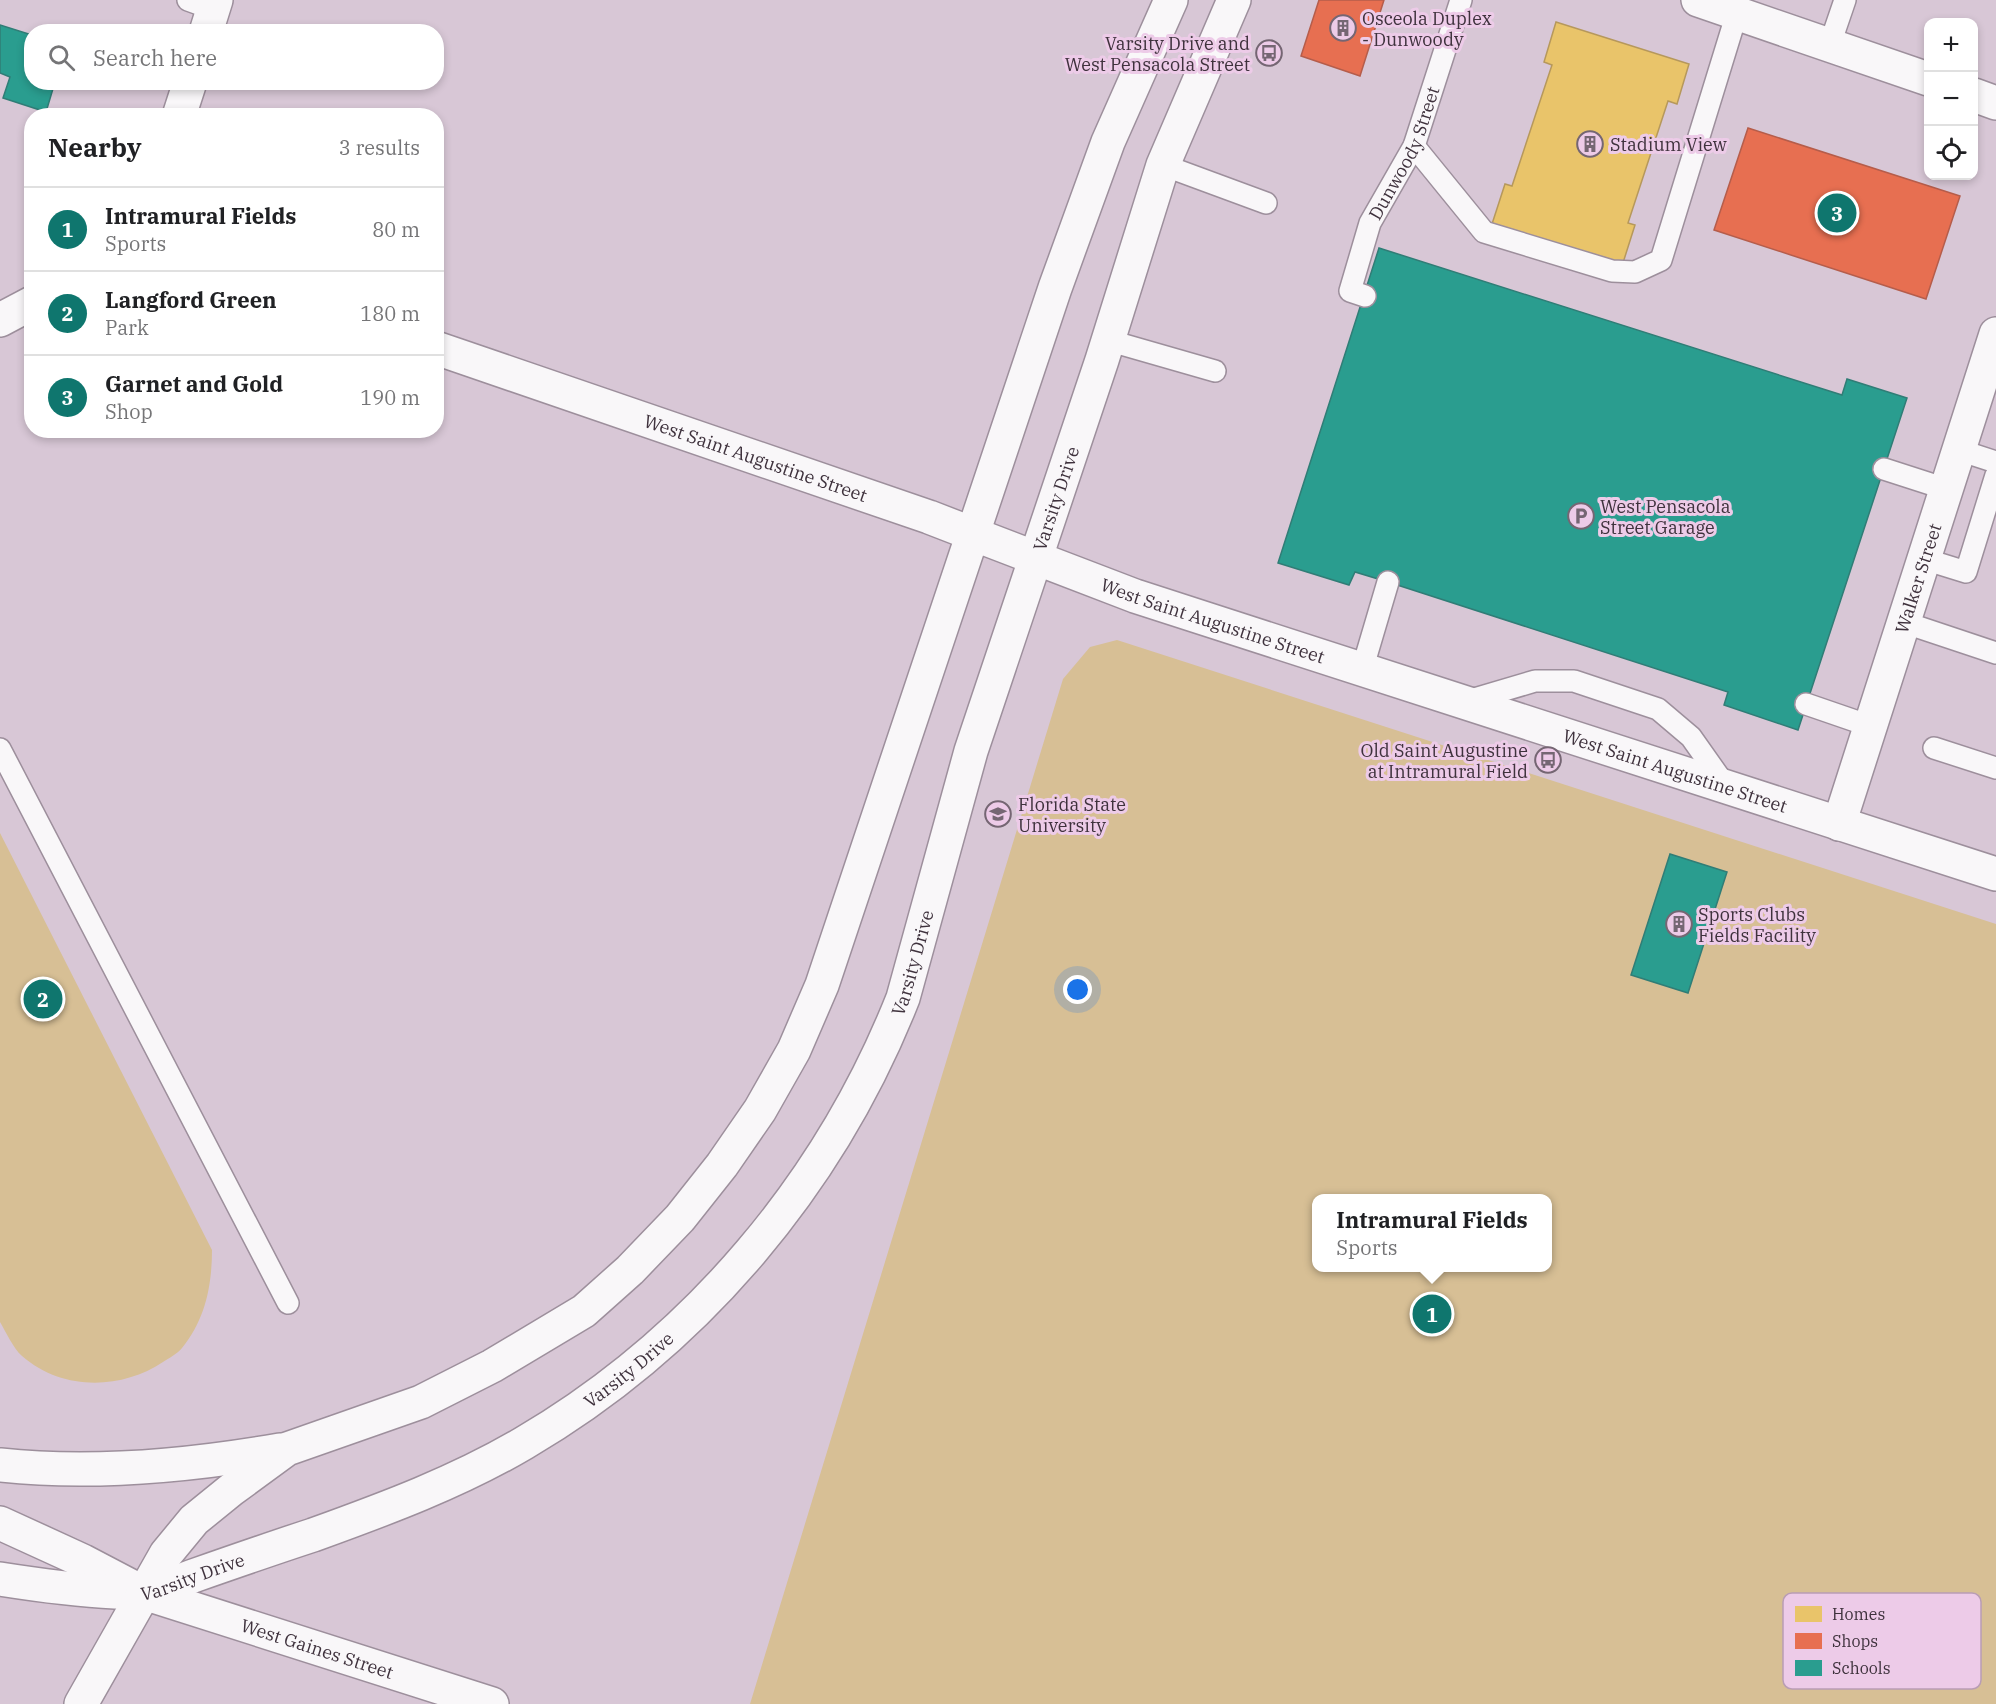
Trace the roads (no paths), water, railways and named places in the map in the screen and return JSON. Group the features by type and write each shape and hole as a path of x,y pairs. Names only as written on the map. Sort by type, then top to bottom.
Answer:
{"main road":[{"name":"Varsity Drive","path":"144,1593 166,1554 194,1520 287,1449 422,1402 492,1366 584,1311 630,1270 673,1225 722,1165 760,1110 794,1050 822,986 1054,288 1108,142 1171,0"},
{"name":"Varsity Drive","path":"144,1593 399,1503 526,1442 616,1380 686,1322 730,1276 778,1220 814,1167 849,1108 893,1023 903,998 971,750 1163,165 1234,0"},
{"path":"1698,0 1924,77"},
{"path":"182,108 187,90"},
{"path":"1978,96 1996,103"},
{"path":"0,320 24,307"},
{"name":"Walker Street","path":"1839,824 1995,341"},
{"name":"West Saint Augustine Street","path":"444,351 819,479 973,534 1135,596 1996,874"},
{"path":"0,1465 125,1468 189,1463 287,1449"},
{"path":"0,1523 83,1561 144,1593"},
{"path":"0,1579 65,1588 144,1593"},
{"path":"81,1704 144,1593"},
{"name":"West Gaines Street","path":"144,1593 492,1704"}],"lane":[{"name":"Dunwoody Street","path":"1365,296 1350,291 1370,223 1414,146 1461,0"},
{"path":"1830,44 1845,0"},
{"path":"1414,146 1484,232 1612,271 1635,272 1662,260 1737,13"},
{"path":"1163,165 1266,203"},
{"path":"1107,340 1215,371"},
{"path":"1959,450 1996,462"},
{"path":"1884,469 1946,489"},
{"path":"1924,559 1965,572 1996,475"},
{"path":"1362,670 1388,582"},
{"path":"1903,622 1996,653"},
{"path":"1463,702 1535,681 1574,681 1658,708 1691,737 1727,788"},
{"path":"1806,704 1870,726"},
{"path":"0,748 288,1303"},
{"path":"1934,748 1996,768"}],"place":[{"name":"Osceola Duplex - Dunwoody","path":"1343,28"},
{"name":"Varsity Drive and West Pensacola Street","path":"1269,53"},
{"name":"Stadium View","path":"1590,144"},
{"name":"Garnet and Gold","path":"1837,213"},
{"name":"West Pensacola Street Garage","path":"1581,516"},
{"name":"Old Saint Augustine at Intramural Field","path":"1548,760"},
{"name":"Florida State University","path":"998,814"},
{"name":"Sports Clubs Fields Facility","path":"1679,924"},
{"name":"Langford Green","path":"43,999"},
{"name":"Intramural Fields","path":"1432,1314"}]}
